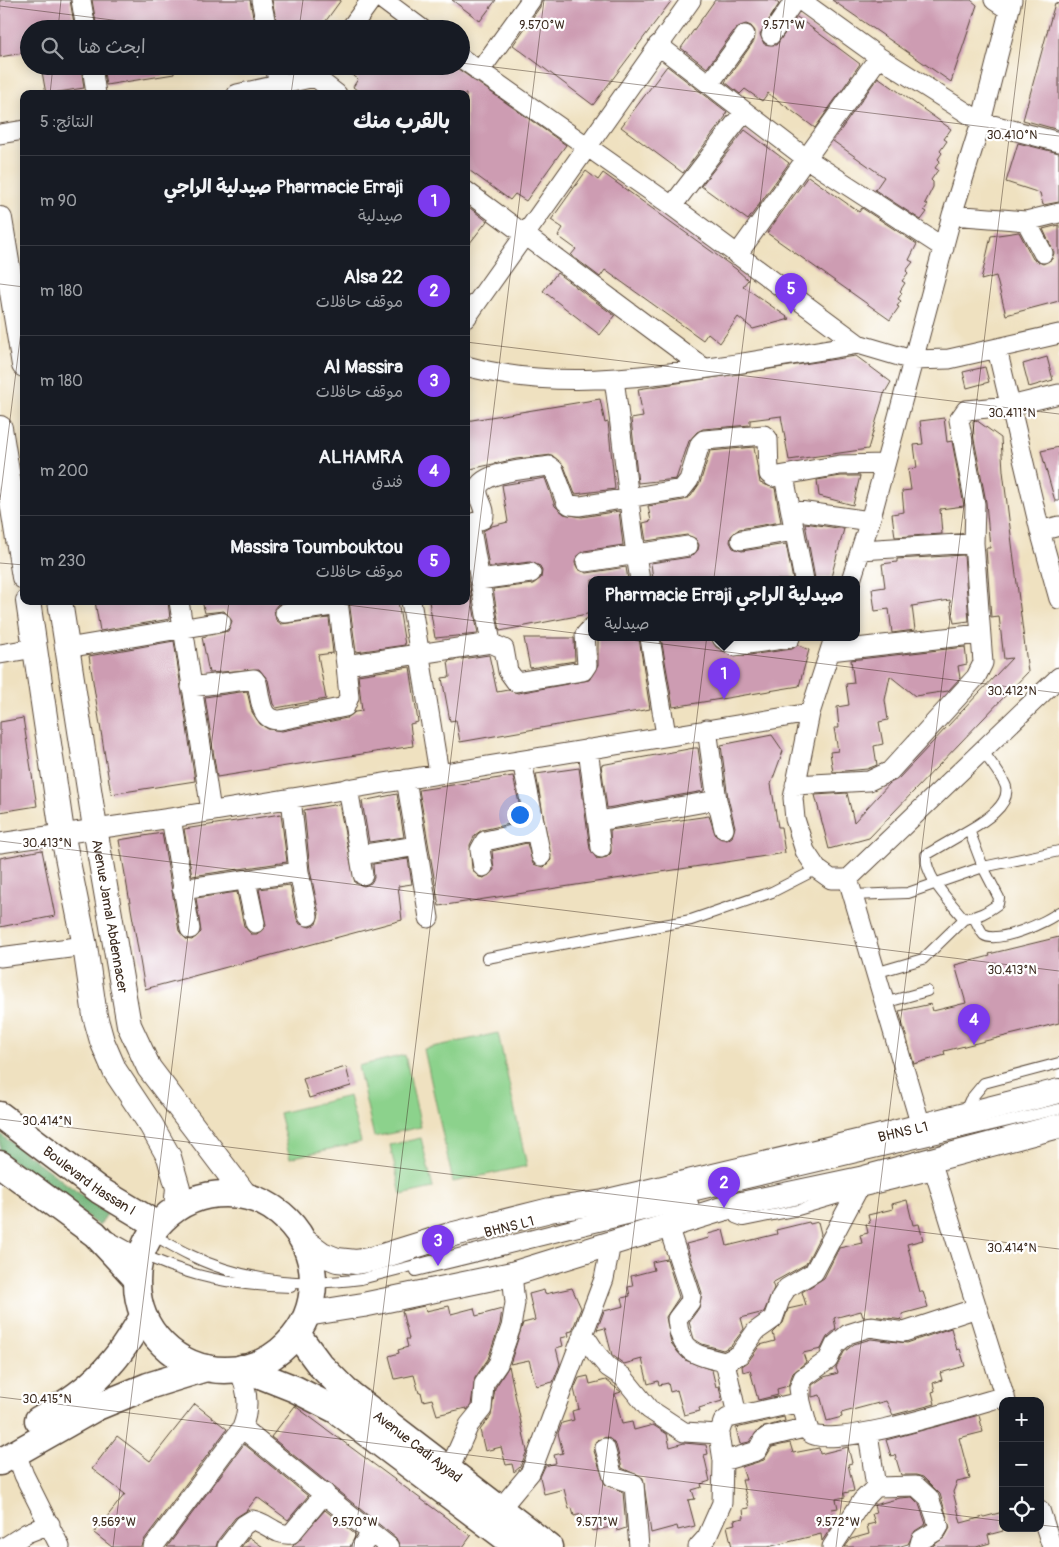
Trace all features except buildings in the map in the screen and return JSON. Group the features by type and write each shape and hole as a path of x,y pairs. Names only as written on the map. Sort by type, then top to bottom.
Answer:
{"main road":[{"name":"Boulevard Hassan I","path":"0,1115 107,1195 144,1243"},
{"path":"0,1164 95,1234 144,1243"},
{"path":"5,1452 97,1407 148,1386 206,1368 240,1369 273,1356 302,1324 313,1285 310,1257 303,1240 288,1220 269,1205 246,1196 222,1193 198,1198 176,1208 144,1243 138,1298 143,1317 158,1341 180,1358 206,1368"},
{"path":"5,1452 96,1379 113,1362 143,1317"},
{"name":"Avenue Cadi Ayyad","path":"302,1324 307,1350 332,1379 549,1547"},
{"name":"Avenue Cadi Ayyad","path":"240,1369 309,1396 336,1410 518,1547"}],"street":[{"path":"81,0 84,20"},
{"path":"261,0 265,20"},
{"path":"357,20 371,0"},
{"path":"383,0 410,20"},
{"path":"479,72 531,0"},
{"path":"470,312 691,0"},
{"path":"771,35 795,0"},
{"path":"800,0 879,57 981,122 1059,142"},
{"path":"852,576 870,521 952,215 981,122 1005,3"},
{"path":"709,84 744,35"},
{"path":"658,45 807,158 944,248"},
{"path":"737,255 879,57"},
{"path":"470,65 672,206 858,344 912,360 949,359 1059,334"},
{"path":"93,75 95,90"},
{"path":"277,75 280,90 312,75"},
{"path":"321,75 334,90"},
{"path":"672,206 744,112"},
{"path":"0,134 20,131"},
{"path":"470,194 704,368"},
{"path":"952,215 1026,221 1059,212"},
{"path":"0,219 19,308"},
{"path":"1026,221 1043,253"},
{"path":"470,367 486,372 544,378 614,380 858,344"},
{"path":"997,348 1040,531 1059,599"},
{"path":"614,380 621,429 627,498 639,576"},
{"path":"795,785 869,781 890,771 976,677 983,663 974,543 975,504 960,420 966,410 1010,406 1059,394"},
{"path":"0,428 11,482 20,548"},
{"path":"470,524 483,519 484,510 477,492 478,486 489,476 549,466 553,468 566,502 570,505 580,506 685,488 690,480 700,444 704,440 764,435 768,439 769,474 773,477 840,464 884,464"},
{"path":"784,476 803,576"},
{"path":"792,510 870,521"},
{"path":"1040,531 1059,526"},
{"path":"741,540 794,531"},
{"path":"470,535 492,643"},
{"path":"860,550 974,543"},
{"path":"586,562 688,546"},
{"path":"479,580 531,574"},
{"path":"29,605 62,832 85,946 95,1016 102,1042 115,1071 152,1125 169,1158 178,1188 176,1208"},
{"name":"Avenue Jamal Abdennacer","path":"61,605 95,828 129,1025 149,1068 246,1196"},
{"path":"180,605 211,811"},
{"path":"285,613 327,605"},
{"path":"191,687 254,680 259,689 265,714 271,720 280,720 345,707 349,698 338,605"},
{"path":"412,605 439,773"},
{"path":"67,648 221,622"},
{"path":"346,665 492,643 504,650 511,677 516,682 523,682 584,669 587,665 585,635 588,632"},
{"path":"850,887 831,879 817,869 805,851 795,818 793,798 810,713 832,645 980,634"},
{"path":"650,641 666,735"},
{"path":"726,641 734,646 769,641"},
{"path":"0,654 35,648"},
{"path":"850,887 982,750 1059,677"},
{"path":"0,843 62,832 171,818 522,761 666,735 810,713"},
{"path":"707,729 717,800 724,829"},
{"path":"588,749 599,821 601,848"},
{"path":"522,761 541,856"},
{"path":"406,779 429,918"},
{"path":"348,788 363,875"},
{"path":"290,798 299,872 308,916"},
{"path":"599,821 717,800"},
{"path":"171,818 190,929"},
{"path":"482,867 480,850 486,841 535,830"},
{"path":"359,855 417,846"},
{"path":"182,889 299,872"},
{"path":"246,881 255,923"},
{"path":"850,887 921,1126"},
{"path":"0,957 85,946"},
{"path":"303,1240 322,1254 337,1260 356,1262 373,1259 450,1235 550,1210 604,1202 1059,1091"},
{"path":"302,1324 363,1305 512,1274 732,1206 858,1186 933,1167 1059,1126"},
{"path":"933,1167 1005,1397"},
{"path":"668,1226 691,1296 690,1302 677,1318 681,1340 695,1355 725,1362 739,1356 756,1330 773,1319 781,1297 787,1288 814,1272 858,1186"},
{"path":"500,1509 521,1486 533,1466 604,1279 609,1254 609,1243"},
{"path":"449,1470 469,1425 482,1409 484,1384 498,1364 511,1327 515,1303 512,1274"},
{"path":"977,1308 904,1332 870,1327 848,1334 835,1345 828,1360 803,1378 799,1388 801,1402 812,1435 820,1438 868,1433 999,1400"},
{"path":"583,1333 596,1354 608,1367 623,1377 649,1409 684,1432 719,1434"},
{"path":"725,1362 738,1415"},
{"path":"153,1547 242,1428 246,1419 247,1396 240,1369"},
{"path":"698,1547 707,1537 722,1503 723,1461 719,1434 723,1422 738,1415 801,1402"},
{"path":"723,1461 757,1451 763,1440 767,1437 808,1427"},
{"path":"242,1428 325,1493 367,1540 389,1547"},
{"path":"868,1433 876,1487"},
{"path":"605,1448 613,1477 634,1484 638,1547"},
{"path":"5,1452 24,1475 60,1547"},
{"path":"832,1547 862,1500 876,1487 916,1486 927,1495 939,1526 936,1531 921,1540 919,1547"},
{"path":"227,1547 244,1525 252,1520 262,1522 281,1534 291,1534 325,1493"},
{"path":"1044,1522 1052,1547"},
{"path":"5,1547 27,1533 50,1524"}],"lane":[{"path":"982,750 1006,787 1004,801 984,821 926,855 925,864 937,884 984,934 995,938 1043,923 1059,912"},
{"path":"875,973 924,959 969,918 988,912 998,904 997,894 983,867 969,830"},
{"path":"850,887 908,893 983,867 1059,851"},
{"path":"487,958 691,920 772,892 817,869"},
{"path":"884,1003 927,991"},
{"path":"962,1116 970,1100 984,1083 1059,1063"},
{"name":"BHNS L1","path":"0,1153 111,1238 144,1243 190,1255 259,1279 313,1285 361,1279 605,1217 1059,1109"},
{"name":"BHNS L1","path":"144,1243 174,1270 200,1278 255,1287 362,1284 1059,1113"},
{"path":"0,1125 123,1217"}],"green space":[{"path":"498,1033 527,1166 453,1182 424,1049"},
{"path":"405,1055 421,1127 374,1137 358,1066"},
{"path":"349,1096 361,1142 290,1158 279,1113"},
{"path":"0,1134 107,1214 99,1226 0,1151"},
{"path":"421,1138 433,1188 401,1195 390,1145"}],"place":[{"name":"Massira Toumbouktou","path":"791,314"},
{"name":"Pharmacie Erraji صيدلية الراجي","path":"724,699"},
{"name":"ALHAMRA","path":"974,1045"},
{"name":"Alsa 22","path":"724,1208"},
{"name":"Al Massira","path":"438,1266"}]}
